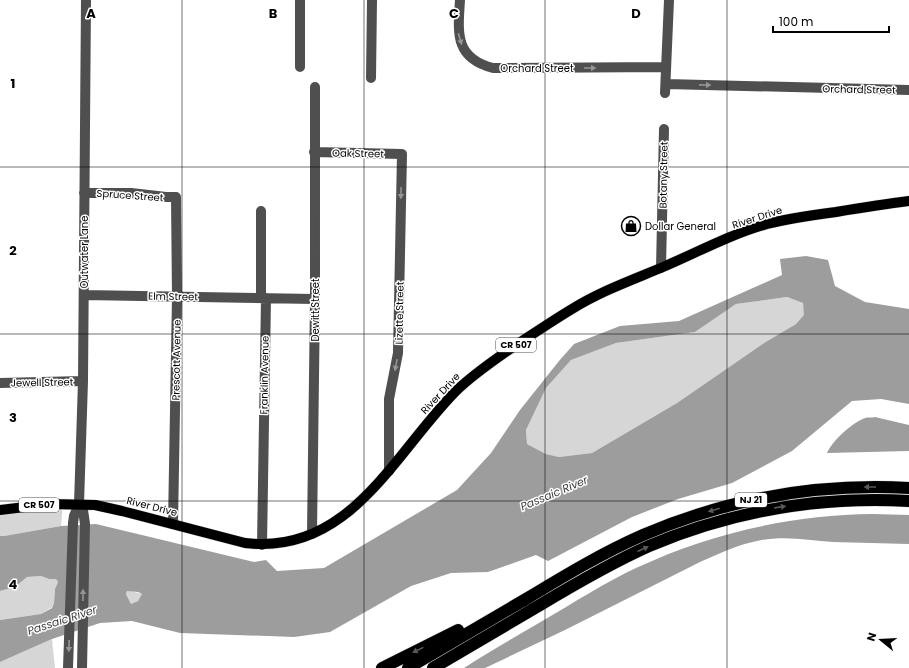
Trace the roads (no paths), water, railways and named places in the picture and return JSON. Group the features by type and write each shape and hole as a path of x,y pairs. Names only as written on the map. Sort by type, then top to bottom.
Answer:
{"highway":[{"name":"NJ 21","path":"408,668 602,555 664,527 704,513 746,501 788,494 831,489 874,487 909,488"},
{"name":"NJ 21","path":"433,668 608,566 648,547 689,531 763,511 832,501 909,501"},
{"path":"382,668 472,622 548,579 602,555"},
{"path":"448,668 558,601 608,566"}],"main road":[{"name":"River Drive","path":"0,510 50,504 79,504 109,508 234,540 262,545 277,544 312,534 343,517 358,504 389,471 454,393 476,374 553,320 591,298 741,233 767,224 791,218 909,201"}],"street":[{"name":"Outwater Lane","path":"69,665 73,523 79,504 83,381 86,0"},
{"path":"300,0 300,67"},
{"path":"371,78 372,0"},
{"name":"Orchard Street","path":"460,0 458,32 463,47 468,55 476,62 493,68 666,68 666,88 909,90"},
{"path":"666,68 668,0"},
{"name":"Dewitt Street","path":"312,534 315,299 315,87"},
{"name":"Botany Street","path":"661,268 664,129"},
{"name":"Oak Street","path":"314,152 402,154"},
{"name":"Lizette Street","path":"389,471 389,399 398,353 402,154"},
{"name":"Spruce Street","path":"84,193 131,193 176,197"},
{"name":"Prescott Avenue","path":"173,524 177,297 176,197"},
{"name":"Franklin Avenue","path":"261,210 263,298 262,545"},
{"name":"Elm Street","path":"84,295 315,299"},
{"name":"Jewell Street","path":"0,382 83,381"},
{"name":"Outwater Lane","path":"79,504 83,510 85,524 82,665"}],"water":[{"name":"Passaic River","path":"806,256 828,260 835,286 865,302 909,309 909,404 881,399 852,401 792,451 732,483 678,499 632,517 548,561 536,555 488,572 451,573 411,586 330,632 294,637 180,633 132,621 100,623 52,639 0,662 0,620 41,614 52,608 55,589 58,582 56,579 49,579 41,576 27,577 15,587 0,591 0,536 61,526 96,524 254,562 266,560 277,571 324,568 457,490 491,453 520,410 574,344 620,326 679,321 782,275 780,259","holes":["787,297 803,303 804,315 796,324 764,343 677,403 592,453 559,457 546,454 527,444 526,430 546,388 571,360 616,343 695,332 736,304","127,591 138,592 142,594 138,601 131,604 126,594"]},
{"path":"875,417 909,425 909,451 827,453 833,443 849,428 860,420"},
{"path":"842,515 909,515 909,544 833,542 776,538 742,545 700,562 565,630 485,668 464,668 601,586 636,568 693,545 752,528 782,522"}],"place":[{"name":"Dollar General","path":"631,226"}]}
